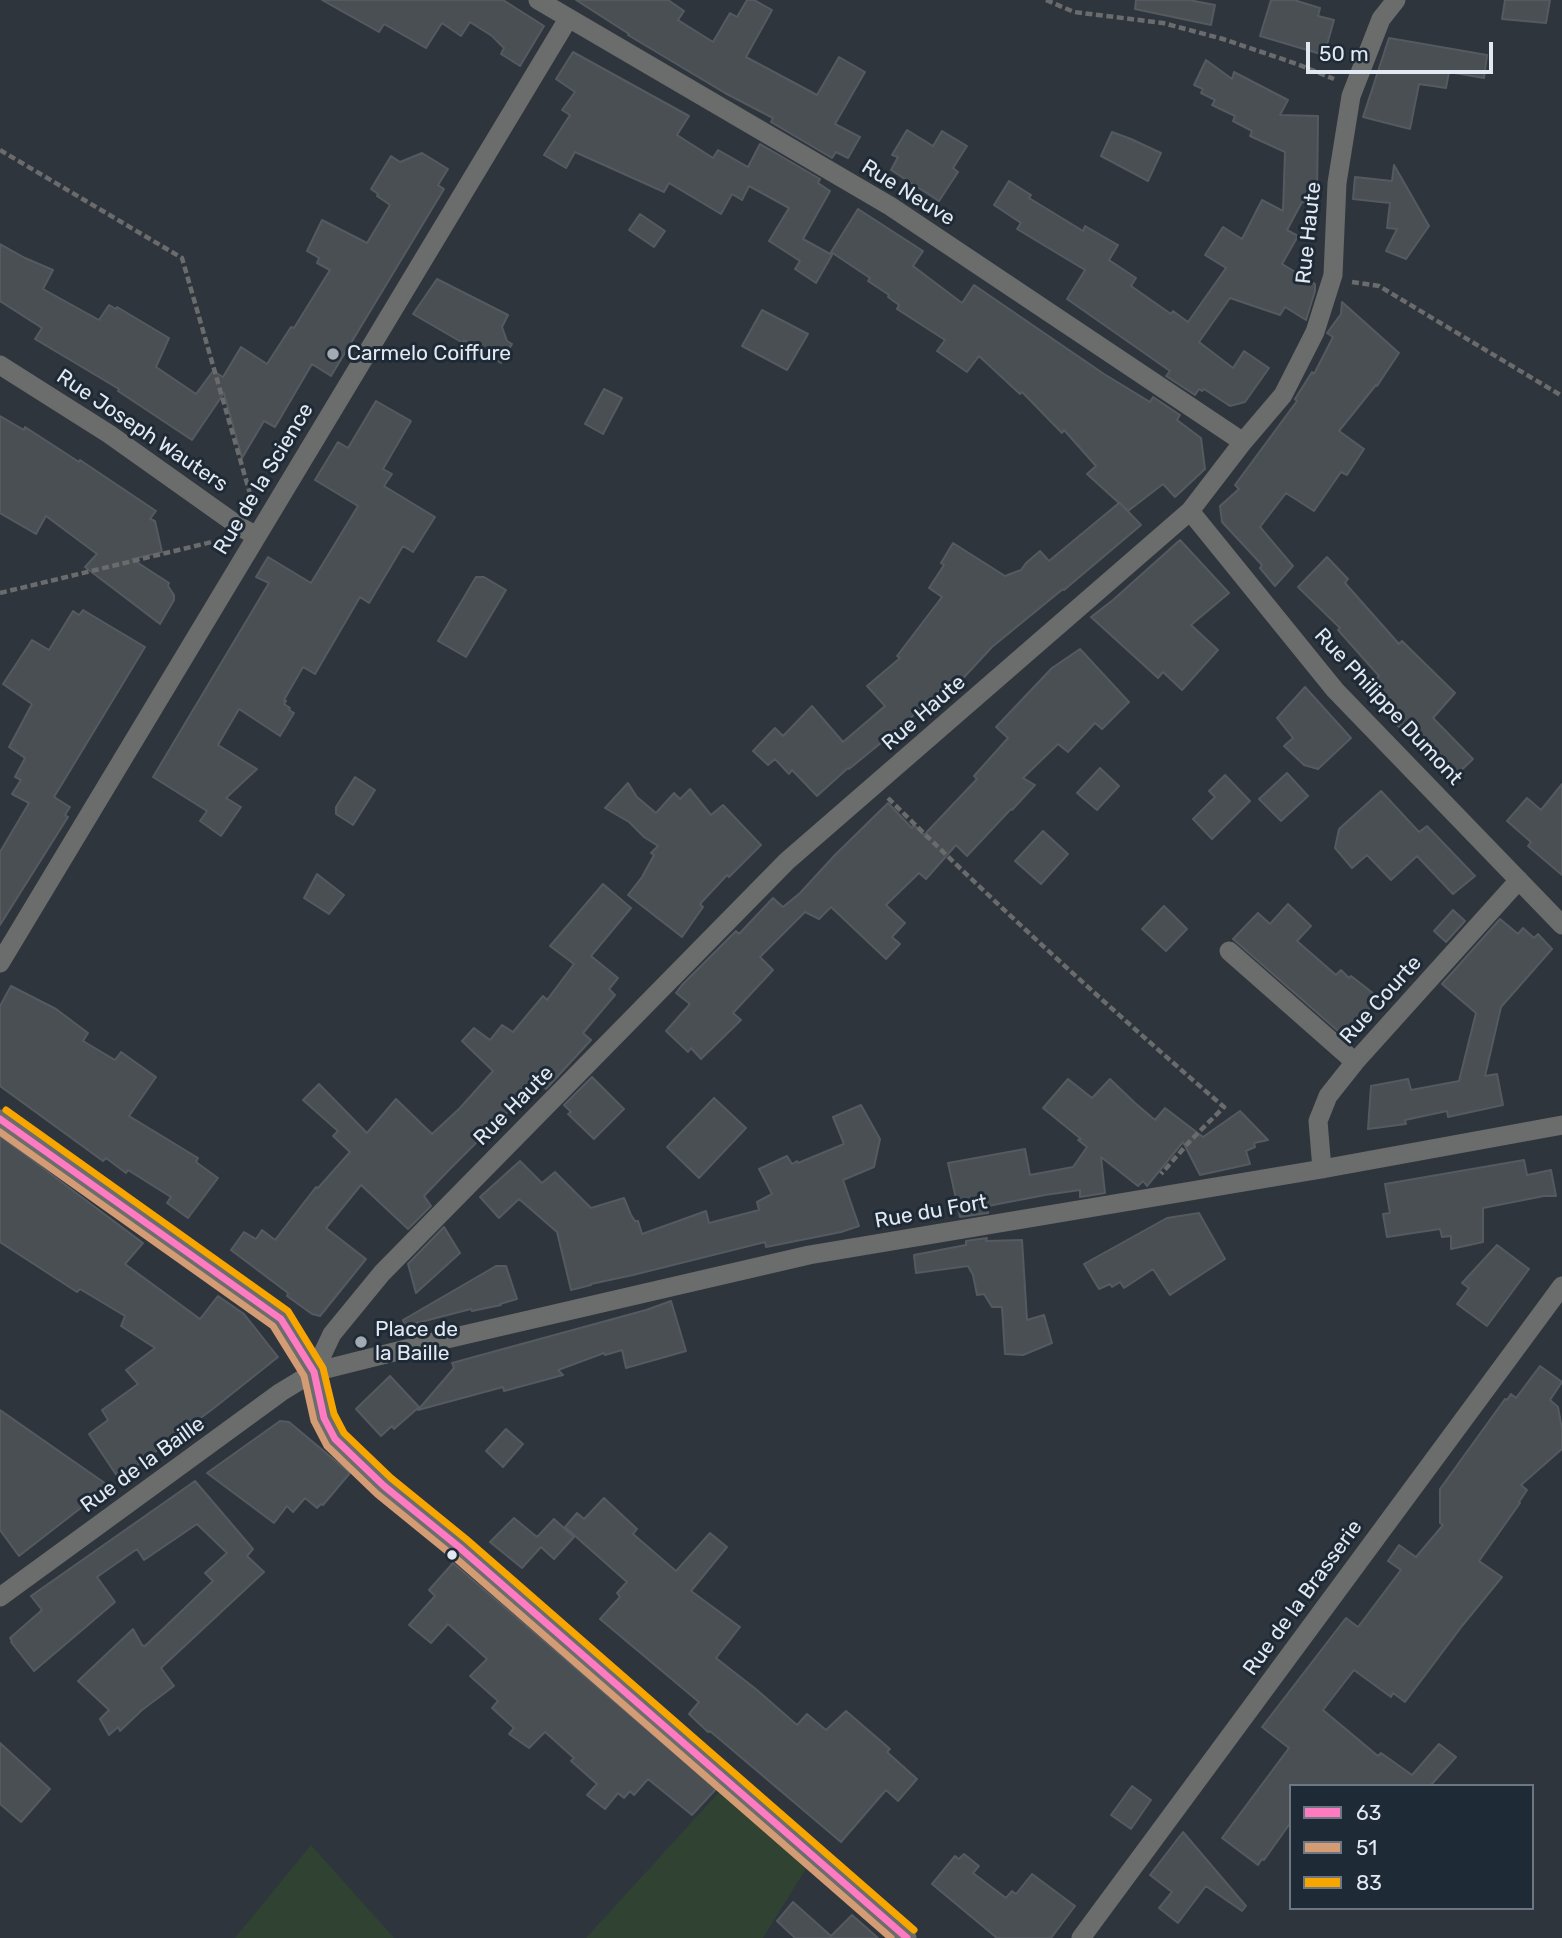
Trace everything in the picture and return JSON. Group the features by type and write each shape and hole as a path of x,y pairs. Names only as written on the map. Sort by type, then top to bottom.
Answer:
{"street":[{"name":"Rue Neuve","path":"538,0 890,206 1243,442"},
{"name":"Rue Haute","path":"314,1372 332,1334 382,1273 787,861 1190,511 1283,394 1315,332 1333,275 1337,183 1351,96 1381,19 1396,0"},
{"name":"Rue de la Science","path":"0,963 249,531 569,19"},
{"name":"Rue Joseph Wauters","path":"0,365 110,435 249,531"},
{"name":"Rue Philippe Dumont","path":"1190,511 1335,690 1562,925"},
{"name":"Rue Courte","path":"1322,1169 1318,1121 1328,1096 1355,1062 1519,880"},
{"path":"1229,951 1355,1062"},
{"path":"0,1119 281,1319 314,1372 324,1418 335,1439 384,1486 459,1548 907,1938"},
{"name":"Rue du Fort","path":"314,1372 809,1255 1322,1169 1562,1125"},
{"name":"Rue de la Brasserie","path":"1081,1938 1561,1291"},
{"name":"Rue de la Baille","path":"0,1597 314,1372"}],"path":[{"path":"1046,0 1074,12 1163,23 1223,39 1355,87"},
{"path":"0,150 183,258 253,504 249,531 0,593"},
{"path":"1331,282 1379,286 1562,396"},
{"path":"875,785 1034,938 1224,1107 1160,1175 1150,1198"}],"green space":[{"path":"721,1790 807,1867 763,1938 586,1938"},
{"path":"311,1845 394,1938 235,1938"}],"building":[{"path":"322,0 503,0 544,26 520,66 501,54 504,48 492,36 470,22 461,36 442,23 426,48 384,24 379,32"},
{"path":"576,0 668,0 684,11 678,20 713,42 730,13 737,17 747,0 754,0 772,10 746,57 817,95 839,57 865,72 835,124 860,137 848,158 836,152 832,158 771,122 773,118 725,93 628,35"},
{"path":"1136,0 1189,0 1215,5 1211,25 1135,9"},
{"path":"1271,0 1294,0 1320,8 1318,16 1334,20 1324,55 1260,36"},
{"path":"1505,0 1550,0 1546,23 1502,19"},
{"path":"1389,38 1487,55 1484,78 1449,72 1446,88 1419,84 1410,129 1363,117"},
{"path":"573,52 689,116 677,135 713,158 718,150 748,167 760,144 820,179 818,183 830,191 803,239 832,255 816,283 795,269 800,261 769,241 789,208 749,186 742,200 732,194 721,214 669,183 664,192 575,152 566,168 544,155 570,115 562,110 575,92 556,79"},
{"path":"1206,60 1232,79 1234,72 1288,100 1280,115 1318,116 1317,203 1302,202 1287,230 1298,236 1282,264 1315,284 1306,320 1285,307 1280,315 1230,298 1199,342 1233,368 1244,351 1269,368 1245,402 1230,406 1204,389 1199,389 1195,395 1166,376 1170,371 1067,299 1085,270 1017,229 1021,223 994,205 1009,181 1031,195 1029,198 1083,231 1085,226 1118,245 1109,260 1136,278 1131,286 1171,314 1173,311 1188,322 1226,268 1205,255 1223,227 1242,239 1262,200 1283,211 1285,152 1250,136 1252,131 1233,121 1235,116 1212,105 1215,100 1201,93 1203,89 1194,85"},
{"path":"907,130 933,146 942,131 967,146 953,168 958,172 939,201 891,170 898,157 892,155"},
{"path":"1112,132 1161,153 1148,181 1101,156"},
{"path":"422,153 448,169 438,185 444,189 331,376 312,364 275,427 264,421 242,458 224,393 192,440 118,391 119,389 35,339 42,328 0,301 0,244 53,270 43,289 99,320 109,305 116,309 117,307 169,338 156,367 196,394 213,371 223,377 241,347 267,364 291,327 294,328 330,270 317,263 319,258 307,251 322,220 367,243 390,205 371,189 391,156 400,162"},
{"path":"1394,165 1429,226 1406,259 1386,251 1397,229 1387,228 1390,203 1353,199 1355,177 1392,181"},
{"path":"858,209 923,251 913,266 962,303 974,285 1104,374 1150,402 1153,397 1180,415 1177,420 1201,438 1205,469 1175,497 1163,484 1128,511 1120,503 1141,525 992,647 955,687 950,681 904,724 817,796 792,770 789,774 775,759 768,765 753,751 775,728 783,736 812,706 843,742 885,706 867,686 900,658 897,656 942,597 929,588 944,565 941,563 953,543 1005,576 1021,570 1040,551 1049,561 1119,503 1087,474 1096,466 1064,430 1062,433 1022,392 1020,394 979,356 967,372 937,351 945,340 897,309 899,305 868,281 870,278 831,252"},
{"path":"640,214 665,231 654,247 629,230"},
{"path":"437,279 508,315 502,327 507,341 512,344 501,363 413,314"},
{"path":"1342,302 1399,353 1377,386 1339,431 1364,449 1347,475 1341,472 1314,511 1286,493 1260,527 1293,566 1275,586 1260,568 1262,565 1222,522 1220,506 1239,489 1235,485 1297,401 1295,399 1312,372 1314,374 1333,337 1327,333 1341,314"},
{"path":"762,310 808,334 787,370 742,346"},
{"path":"604,389 622,398 603,434 585,424"},
{"path":"376,401 411,421 383,469 392,474 384,486 435,517 413,552 403,546 369,603 360,597 315,674 303,667 284,700 284,704 294,713 280,736 239,709 218,745 257,769 226,798 241,807 221,836 200,821 207,811 153,777 269,583 256,577 268,557 311,583 358,506 315,480 338,442 348,448"},
{"path":"0,416 24,430 25,427 79,462 80,460 156,511 150,519 155,521 162,552 132,559 169,583 174,600 160,624 85,567 97,554 46,516 36,534 0,513"},
{"path":"1180,540 1229,593 1191,625 1218,650 1182,690 1163,672 1158,678 1091,617"},
{"path":"1327,557 1348,579 1345,583 1399,644 1402,641 1455,693 1433,718 1473,759 1451,780 1364,691 1379,676 1338,630 1340,628 1298,587"},
{"path":"476,577 484,577 506,590 466,657 438,641"},
{"path":"83,610 145,647 54,797 70,807 65,815 68,817 0,925 0,852 29,803 12,794 21,780 15,777 25,758 9,747 32,704 3,684 32,640 49,650 73,611 79,615"},
{"path":"1080,649 1129,702 1102,729 1095,723 1068,752 1058,744 1023,778 1035,785 967,856 956,845 926,879 919,873 886,905 905,923 892,937 900,944 886,959 831,907 819,919 805,912 760,957 773,970 733,1013 741,1020 701,1059 691,1048 688,1052 666,1031 690,1004 676,993 682,985 736,931 739,934 773,898 783,907 800,893 888,803 912,828 914,825 924,835 977,779 974,776 1008,738 996,727 1052,668"},
{"path":"1305,687 1351,738 1318,769 1304,765 1284,746 1293,738 1277,718"},
{"path":"1100,768 1119,786 1097,810 1077,793"},
{"path":"1287,773 1308,796 1281,821 1259,799"},
{"path":"1225,775 1250,801 1212,839 1193,819 1215,797 1209,791"},
{"path":"355,777 375,790 353,825 336,814 336,807"},
{"path":"628,783 637,797 656,813 674,793 680,799 690,789 711,815 723,805 761,845 700,904 703,907 682,937 628,895 642,877 654,855 651,853 658,846 629,822 605,808"},
{"path":"1562,784 1562,875 1528,846 1531,842 1507,821 1527,798 1541,810"},
{"path":"1381,791 1419,832 1427,826 1475,876 1453,894 1417,856 1391,880 1367,855 1352,868 1335,848 1339,829"},
{"path":"1043,831 1068,854 1041,884 1015,861"},
{"path":"317,874 344,895 329,914 304,898"},
{"path":"603,884 631,908 591,956 618,978 609,989 615,995 583,1033 591,1040 546,1089 540,1083 449,1170 424,1196 431,1206 408,1229 361,1185 326,1228 366,1259 320,1316 312,1314 287,1296 288,1293 231,1250 244,1232 256,1239 262,1230 275,1240 316,1187 318,1188 350,1152 333,1136 338,1131 303,1100 319,1084 367,1133 396,1099 432,1134 460,1108 493,1071 462,1041 474,1028 490,1040 502,1025 513,1032 543,996 547,1000 574,964 550,946"},
{"path":"1288,904 1311,926 1297,941 1336,975 1341,970 1378,997 1346,1038 1233,939 1258,913 1270,924"},
{"path":"1164,906 1187,929 1166,951 1142,929"},
{"path":"1453,910 1465,921 1446,942 1434,931"},
{"path":"1500,919 1518,934 1523,928 1534,938 1538,934 1552,949 1501,1007 1485,1076 1497,1074 1503,1105 1448,1117 1447,1111 1405,1120 1406,1124 1368,1129 1371,1086 1408,1079 1411,1090 1459,1081 1476,1013 1442,984"},
{"path":"11,986 56,1009 88,1033 83,1041 115,1060 121,1052 156,1077 129,1116 198,1158 196,1162 218,1178 188,1218 167,1203 171,1197 128,1170 126,1173 106,1158 103,1161 0,1086 0,1006"},
{"path":"592,1077 624,1109 594,1139 568,1114 571,1112 564,1105"},
{"path":"1068,1079 1092,1098 1110,1079 1155,1120 1165,1108 1203,1137 1240,1111 1268,1140 1254,1143 1255,1147 1246,1151 1250,1164 1200,1175 1183,1142 1147,1186 1143,1181 1138,1186 1101,1157 1105,1193 1080,1197 1080,1190 1045,1195 988,1206 988,1213 960,1217 948,1163 1025,1149 1030,1175 1073,1167 1087,1147 1043,1108"},
{"path":"714,1098 746,1128 699,1178 667,1147"},
{"path":"861,1105 880,1139 874,1167 843,1180 859,1226 841,1232 766,1247 765,1242 571,1290 557,1232 519,1199 499,1218 480,1197 520,1161 542,1183 555,1172 591,1208 624,1198 631,1215 638,1221 642,1234 706,1211 709,1223 759,1210 757,1202 772,1194 759,1169 787,1156 792,1164 797,1161 798,1163 844,1144 833,1117"},
{"path":"0,1136 143,1243 125,1264 200,1319 218,1296 244,1314 278,1357 119,1479 89,1434 108,1420 102,1410 138,1384 126,1370 155,1348 121,1326 125,1316 80,1289 77,1292 0,1242"},
{"path":"1524,1160 1527,1175 1551,1170 1556,1196 1483,1208 1483,1242 1451,1249 1451,1236 1442,1237 1440,1229 1387,1237 1383,1214 1390,1213 1385,1184"},
{"path":"1199,1213 1225,1259 1170,1295 1153,1269 1124,1288 1120,1282 1112,1287 1110,1284 1099,1289 1084,1264 1167,1218"},
{"path":"444,1227 460,1253 416,1293 408,1264"},
{"path":"987,1238 986,1241 1022,1240 1027,1320 1044,1315 1052,1343 1023,1355 1005,1354 1002,1307 992,1307 984,1294 977,1295 973,1275 968,1266 916,1273 914,1255"},
{"path":"1497,1245 1529,1269 1487,1326 1457,1304 1469,1288 1462,1283"},
{"path":"496,1266 506,1266 517,1299 405,1326 403,1320"},
{"path":"671,1301 686,1351 626,1368 622,1350 605,1355 604,1353 558,1370 563,1375 504,1391 503,1387 418,1410 454,1368 452,1363"},
{"path":"1540,1366 1562,1382 1550,1400 1558,1407 1562,1449 1521,1485 1527,1490 1520,1503 1479,1561 1502,1577 1405,1702 1393,1693 1391,1697 1354,1670 1323,1710 1378,1756 1381,1753 1412,1775 1439,1744 1456,1757 1432,1784 1289,1784 1289,1825 1258,1865 1222,1838 1289,1748 1262,1727 1346,1618 1358,1627 1401,1570 1388,1561 1399,1545 1416,1557 1443,1525 1440,1523 1440,1489 1505,1399 1511,1394 1516,1398"},
{"path":"390,1376 419,1407 394,1429 392,1426 381,1436 356,1409"},
{"path":"0,1410 109,1486 19,1556 0,1530"},
{"path":"280,1421 289,1422 350,1473 323,1505 317,1508 305,1498 293,1512 287,1506 274,1523 207,1473"},
{"path":"506,1429 523,1444 503,1467 486,1451"},
{"path":"195,1481 253,1549 247,1556 264,1572 161,1668 174,1686 120,1731 118,1727 109,1735 100,1719 109,1710 78,1681 133,1629 145,1646 213,1581 205,1573 227,1553 197,1524 144,1560 137,1549 97,1577 115,1602 34,1671 10,1638 42,1610 31,1596"},
{"path":"604,1498 637,1529 633,1534 676,1571 710,1533 727,1547 691,1591 740,1627 716,1658 797,1725 807,1714 826,1730 846,1711 890,1749 887,1752 917,1779 898,1801 886,1790 841,1842 689,1714 699,1702 600,1619 620,1597 617,1593 627,1582 565,1527 577,1513 584,1519"},
{"path":"514,1518 537,1537 554,1519 574,1537 554,1559 541,1547 522,1568 490,1542"},
{"path":"453,1563 716,1789 692,1815 648,1779 634,1795 630,1791 624,1798 618,1793 605,1809 587,1795 597,1784 571,1761 574,1758 545,1732 529,1748 509,1734 514,1728 492,1708 498,1701 470,1676 487,1659 448,1624 431,1643 409,1625 435,1596 429,1590"},
{"path":"0,1743 50,1789 21,1822 0,1804"},
{"path":"1132,1786 1151,1800 1131,1829 1111,1815"},
{"path":"1183,1832 1246,1906 1242,1911 1206,1886 1178,1923 1159,1908 1172,1892 1150,1875"},
{"path":"964,1854 979,1866 973,1873 1006,1898 1012,1891 1016,1894 1032,1874 1075,1906 1051,1938 997,1938 932,1884 955,1856 959,1859"},
{"path":"793,1902 831,1936 852,1915 878,1938 795,1938 777,1921"}],"transit line":[{"name":"83","path":"6,1110 288,1311 323,1368 334,1414 344,1433 391,1478 466,1539 914,1930"},
{"name":"63","path":"0,1119 281,1319 314,1372 324,1418 335,1439 384,1486 459,1547 907,1938"},
{"name":"51","path":"0,1132 273,1326 304,1376 314,1421 327,1446 377,1494 452,1555 891,1938"}],"place":[{"name":"Carmelo Coiffure","path":"333,354"},
{"name":"Place de la Baille","path":"361,1342"}]}
